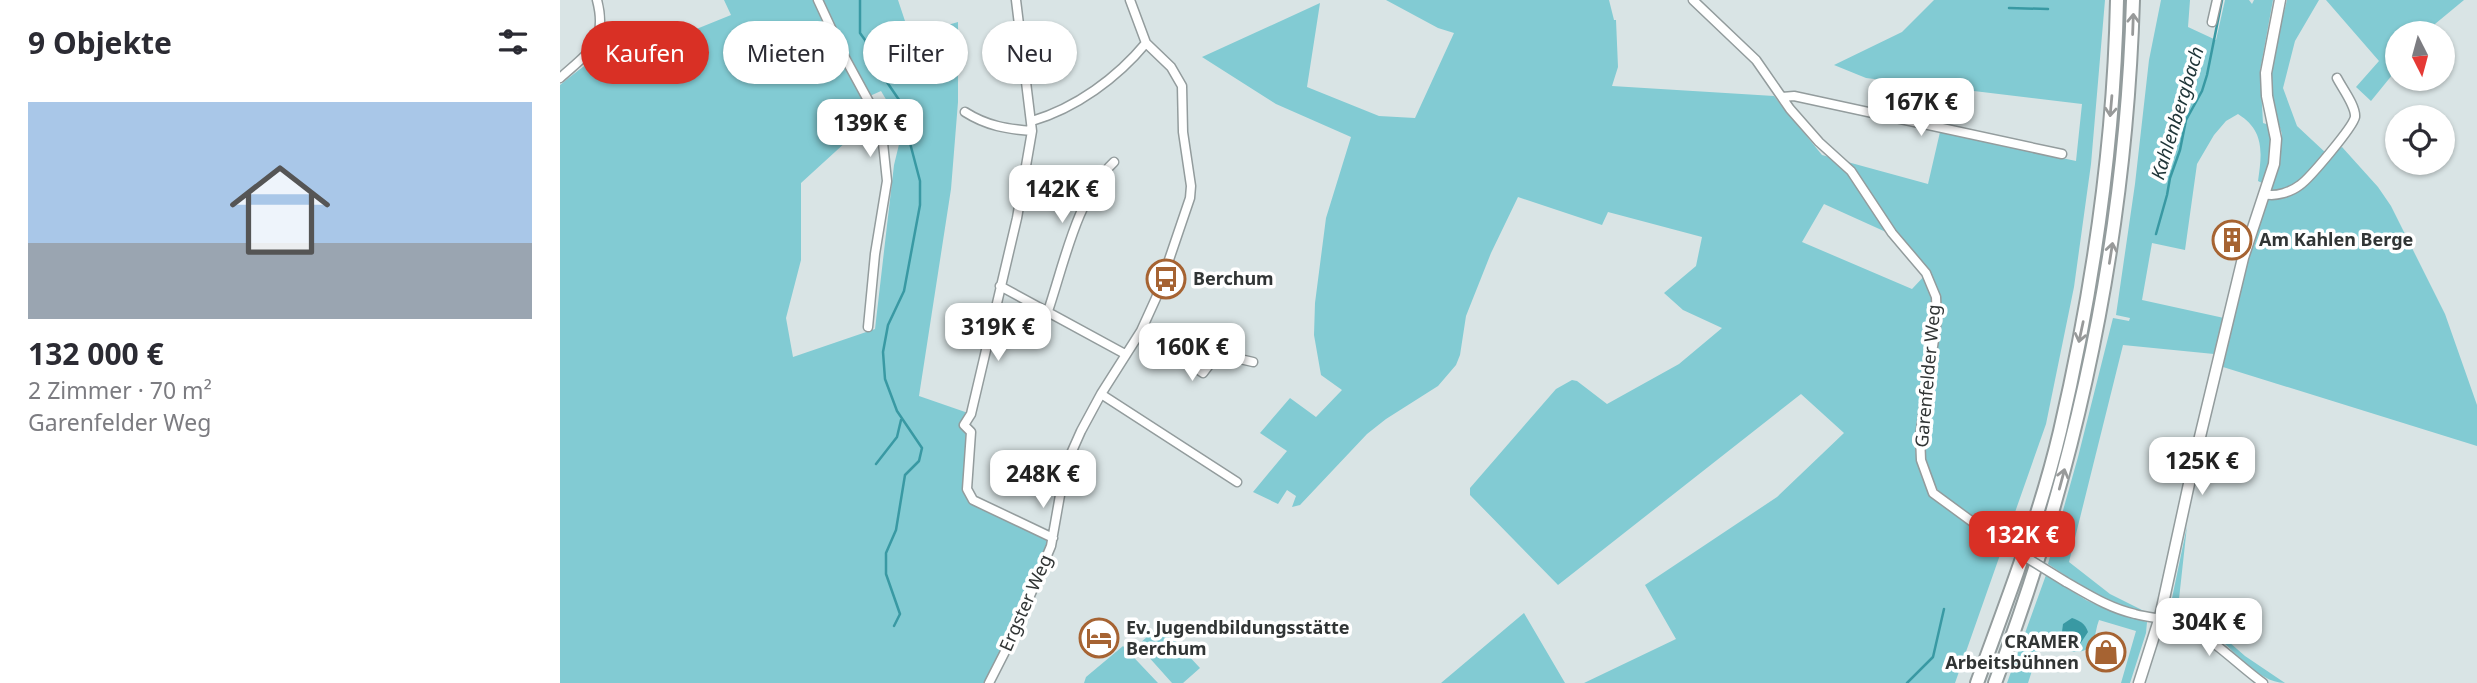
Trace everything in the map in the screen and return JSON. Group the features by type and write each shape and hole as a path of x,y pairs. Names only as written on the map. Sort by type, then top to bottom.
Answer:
{"highway":[{"path":"1978,683 2017,570 2059,433 2085,309 2104,186 2114,76 2117,0"},
{"path":"1995,683 2041,555 2095,345 2117,215 2129,96 2133,0"}],"main road":[{"path":"2139,683 2160,617 2234,292 2274,164 2275,126 2267,96 2266,73 2280,0"}],"street":[{"path":"560,78 593,48 598,40 601,20 597,0"},
{"path":"818,0 844,56 881,124 883,135 887,181 875,254 868,327"},
{"path":"1016,0 1032,131 1017,218 971,414 964,425 971,432 968,495 973,500 1053,538"},
{"name":"Ergster Weg","path":"989,683 1013,636 1048,554 1065,467 1101,394 1140,331 1171,257 1186,212 1191,186 1183,132 1182,86 1171,67 1146,43 1130,0"},
{"name":"Garenfelder Weg","path":"1693,0 1756,60 1790,109 1819,142 1851,171 1892,233 1926,273 1936,297 1937,319 1920,436 1921,460 1933,493 1993,537 2106,606 2137,615 2175,621 2204,635 2263,683"},
{"path":"2212,22 2217,0"},
{"path":"1032,121 1046,117 1107,82 1126,67 1146,43"},
{"path":"2264,194 2277,195 2299,186 2340,142 2355,119 2354,111 2337,78"},
{"path":"1782,97 1794,96 2062,154"},
{"path":"965,112 982,123 1006,129 1032,131"},
{"path":"1048,311 1083,208 1101,175 1114,162"},
{"path":"1000,286 1125,354"},
{"path":"1140,331 1203,373 1222,348 1240,359 1253,362"},
{"path":"1101,394 1237,482"}],"shaded area":[{"path":"724,0 898,0 905,21 863,21 863,84 958,84 951,189 919,396 971,414 964,425 971,432 969,495 1053,538 989,683 560,683 560,85 581,68 581,84 709,84 709,24 731,15","holes":["881,91 903,128 894,165 875,329 793,357 786,318 801,260 801,183 847,141 834,112"]},
{"path":"1386,0 1609,0 1616,20 1618,67 1612,86 1774,96 1822,155 1928,184 1940,132 2076,161 2082,104 1866,78 1834,65 1902,32 1934,0 2105,0 2091,164 2074,287 2046,424 1955,683 1584,683 1676,639 1645,585 1777,497 1844,433 1801,394 1558,585 1470,495 1470,488 1556,389 1572,380 1577,381 1607,404 1679,364 1722,328 1683,310 1664,293 1696,266 1702,237 1608,212 1602,225 1518,197 1491,253 1466,316 1456,365 1438,386 1367,434 1300,505 1292,507 1296,496 1287,490 1278,504 1253,492 1287,451 1260,433 1290,398 1316,417 1342,390 1321,375 1314,335 1315,303 1326,218 1351,137 1276,104 1202,57 1320,3 1307,87 1379,116 1415,118 1454,33 1438,28","holes":["1824,204 1897,237 1928,272 1912,289 1802,242","1934,304 1941,304 1941,314 1923,451 1931,481 1947,502 1943,507 1923,480 1915,448"]},
{"path":"2161,0 2190,0 2188,27 2216,40 2225,0 2249,0 2252,4 2254,0 2273,0 2260,71 2263,123 2266,124 2269,120 2273,151 2264,184 2258,181 2261,152 2253,128 2238,114 2226,121 2214,135 2197,164 2185,250 2152,243 2142,300 2224,318 2214,354 2123,345 2069,562 2110,594 2148,613 2107,603 2048,564 2113,318 2129,321 2130,318 2116,315 2149,60"},
{"path":"2287,0 2319,0 2295,41 2283,88 2297,126 2327,154 2342,147 2378,187 2391,206 2445,314 2477,405 2477,446 2223,367 2248,260 2280,162 2282,134 2272,103 2270,77"},
{"path":"2326,0 2464,0 2439,21 2385,21 2385,84 2371,101 2356,87 2379,61"},
{"path":"2187,526 2179,599 2181,607 2285,683 2264,677 2208,629 2173,611 2171,603"},
{"path":"2046,575 2086,600 2110,611 2147,622 2130,683 2121,683 2136,631 2099,620 2089,648 2077,652 2041,643 2028,683 2007,683"},
{"path":"1524,613 1565,683 1441,683"},
{"path":"2072,618 2082,623 2088,632 2080,644 2061,640 2063,624"},
{"path":"1160,625 1200,668 1183,683 1172,683 1138,645"},
{"path":"1123,646 1158,683 1084,683 1086,677"}],"waterway":[{"path":"860,0 860,33 875,54 880,72 906,110 910,143 920,181 920,205 904,291 888,325 883,352 885,379 897,411 922,448 919,461 905,475 896,530 886,553 886,574 900,614 894,626"},
{"name":"Kahlenbergbach","path":"2156,234 2186,120 2202,91 2207,75 2222,0"},
{"path":"2009,8 2048,9"},
{"path":"876,464 897,437 901,420"},
{"name":"Kahlenbergbach","path":"1907,683 1933,657 1944,609"}],"place":[{"name":"Am Kahlen Berge","path":"2232,240"},
{"name":"Berchum","path":"1166,279"},
{"name":"Ev. Jugendbildungsstätte Berchum","path":"1099,638"},
{"name":"CRAMER Arbeitsbühnen","path":"2106,652"}]}
